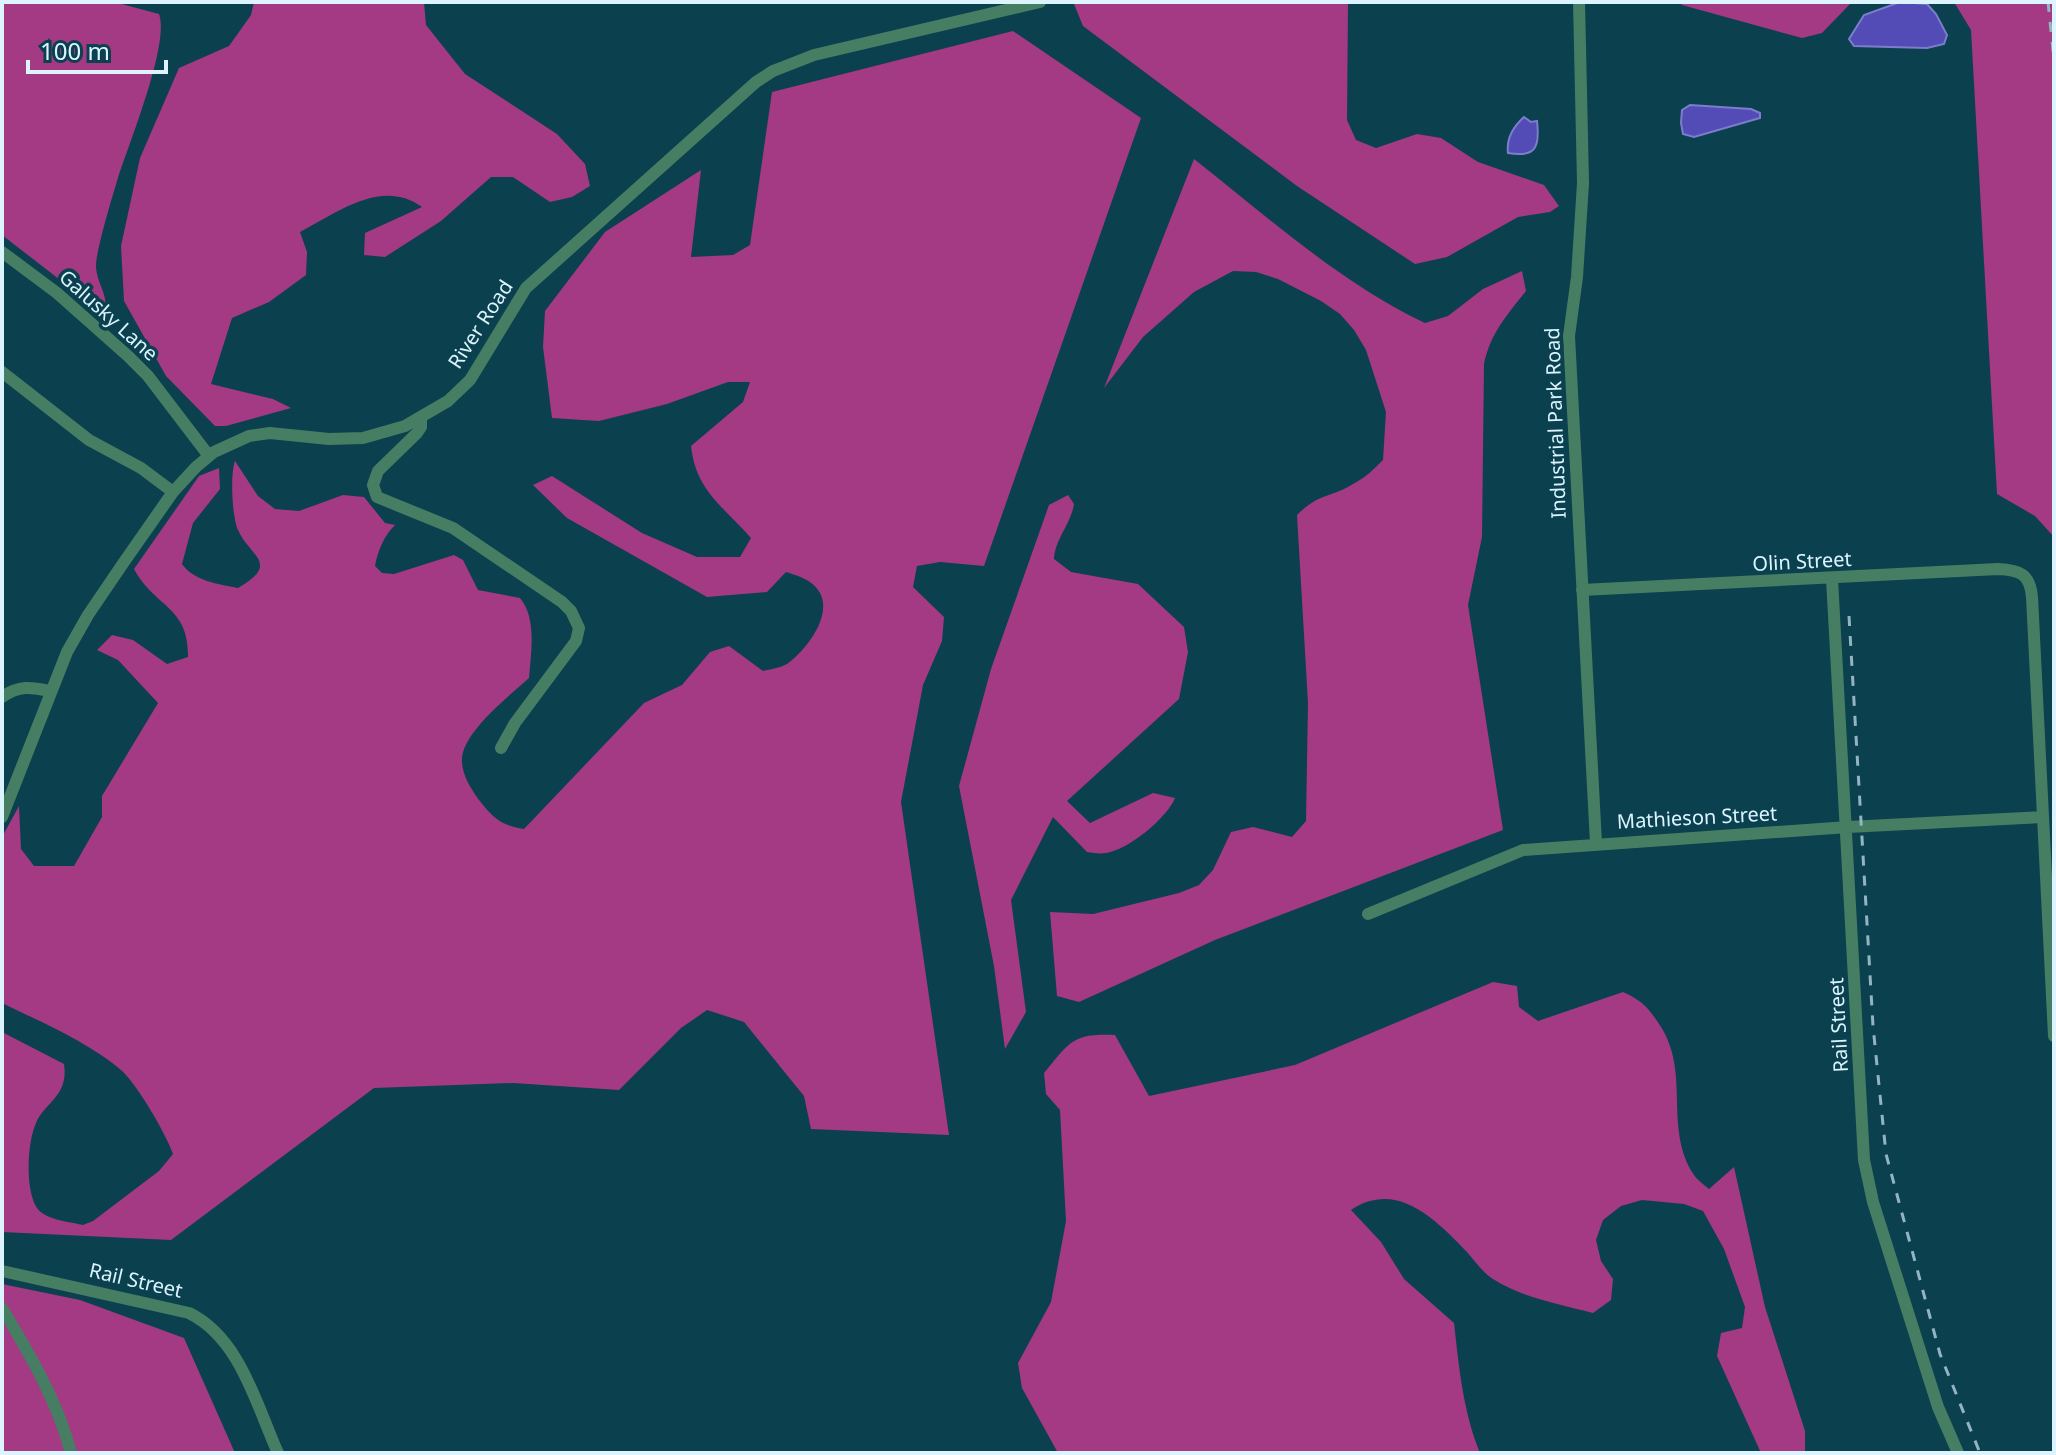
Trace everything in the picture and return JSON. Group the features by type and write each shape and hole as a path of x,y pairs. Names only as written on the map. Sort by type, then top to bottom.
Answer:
{"street":[{"name":"River Road","path":"2,817 50,691 88,615 173,492 209,456 249,436 270,433 329,439 363,438 421,418 448,401 470,380 526,288 756,82 808,56 1040,2"},
{"name":"Industrial Park Road","path":"1579,2 1583,196 1569,336 1596,843"},
{"name":"Galusky Lane","path":"2,252 57,293 128,356 148,376 209,456"},
{"path":"2,372 89,440 141,468 173,492"},
{"path":"421,418 417,433 378,471 373,485 377,497 446,524 483,546 562,602 571,611 579,628 576,641 515,723 501,748"},
{"name":"Olin Street","path":"1582,590 1998,569 2023,573 2029,579 2032,597 2042,817"},
{"name":"Rail Street","path":"1832,579 1867,1176 1938,1407 1958,1453"},
{"path":"2,697 18,687 50,691"},
{"path":"2042,817 2054,1036"},
{"name":"Mathieson Street","path":"1368,914 1523,850 2042,817"},
{"name":"Rail Street","path":"2,1271 189,1313 203,1320 230,1350 278,1453"},
{"path":"2,1308 59,1417 71,1453"}],"shaded area":[{"path":"2,2 114,2 159,14 161,28 154,70 98,250 96,267 104,296 104,314 2,235"},
{"path":"254,2 424,2 426,25 465,74 557,134 585,164 590,186 572,197 550,202 513,177 491,177 441,221 385,257 364,255 365,233 422,207 407,199 376,197 360,201 300,232 307,252 306,275 269,302 232,318 211,384 273,399 291,408 226,426 215,426 166,376 124,301 121,246 140,158 179,68 229,46 251,15"},
{"path":"1348,2 1347,120 1356,140 1376,148 1417,134 1441,138 1478,162 1544,185 1559,206 1550,212 1518,217 1447,257 1415,264 1297,186 1083,26 1074,4"},
{"path":"1679,2 1852,2 1822,33 1802,38"},
{"path":"1900,2 1927,4 1947,35 1944,44 1927,48 1854,46 1849,39 1864,15"},
{"path":"1954,2 2054,2 2054,537 2035,516 1997,494 1971,30"},
{"path":"1013,31 1141,118 984,566 940,562 917,566 913,587 944,617 942,641 923,685 901,802 949,1135 811,1129 804,1096 744,1022 707,1010 681,1028 619,1090 513,1083 374,1088 171,1240 2,1232 2,1032 64,1064 63,1084 36,1123 31,1142 31,1190 41,1212 52,1218 83,1225 93,1221 159,1171 173,1154 150,1110 121,1070 79,1042 2,1003 2,837 19,806 21,849 34,866 74,866 102,817 102,796 158,703 118,660 97,650 112,635 133,640 167,664 188,657 187,640 177,617 142,582 134,569 199,476 219,468 220,489 193,523 182,564 207,581 238,588 258,572 260,566 236,524 232,485 235,461 258,496 275,509 299,511 343,495 364,497 385,523 395,525 376,560 375,566 382,573 394,574 454,555 463,560 478,590 520,598 531,626 529,678 478,726 464,749 462,759 467,781 489,812 504,823 524,829 644,703 682,685 710,652 729,646 763,671 784,665 801,652 814,634 823,604 815,586 786,572 767,592 707,597 567,518 533,485 552,476 642,533 697,557 740,557 751,538 712,497 699,475 691,446 743,402 750,382 728,382 667,404 599,421 552,418 543,347 545,311 605,232 701,170 691,257 733,255 750,245 772,92"},
{"path":"1690,105 1751,109 1760,113 1760,118 1694,137 1683,134 1681,123 1682,110"},
{"path":"1524,117 1531,122 1537,121 1537,144 1525,154 1508,153 1511,133"},
{"path":"1194,159 1334,268 1393,307 1425,323 1448,316 1483,289 1522,271 1526,291 1495,334 1484,364 1482,537 1468,605 1503,830 1215,940 1079,1002 1057,996 1050,912 1093,914 1179,893 1199,885 1213,870 1231,832 1253,827 1292,837 1306,821 1308,703 1297,515 1318,499 1361,479 1383,460 1386,412 1366,350 1354,330 1340,314 1321,301 1278,279 1256,272 1233,271 1194,292 1143,337 1104,388"},
{"path":"1068,495 1074,504 1054,559 1071,572 1138,584 1184,627 1188,652 1179,699 1067,801 1090,823 1153,793 1175,798 1164,815 1146,832 1125,846 1106,853 1087,852 1053,817 1011,900 1026,1012 1005,1049 994,966 959,786 991,669 1049,505"},
{"path":"1493,982 1517,986 1519,1007 1538,1021 1623,992 1644,1005 1659,1024 1674,1060 1680,1136 1692,1172 1709,1189 1734,1167 1765,1307 1805,1431 1805,1453 1761,1453 1717,1356 1721,1333 1742,1328 1745,1307 1724,1249 1703,1211 1684,1204 1642,1200 1621,1206 1603,1220 1596,1240 1601,1261 1613,1279 1611,1300 1593,1313 1542,1300 1505,1286 1486,1274 1429,1216 1400,1201 1384,1199 1351,1210 1381,1242 1404,1279 1454,1323 1466,1405 1480,1453 1058,1453 1022,1388 1018,1363 1051,1302 1066,1221 1060,1110 1046,1094 1044,1073 1060,1054 1080,1038 1115,1035 1149,1096 1295,1065"},
{"path":"2,1284 80,1300 184,1338 235,1453 3,1453"}],"railway":[{"path":"2048,2 2054,60"},
{"path":"1849,616 1873,1026 1886,1154 1940,1354 1980,1453"}]}
